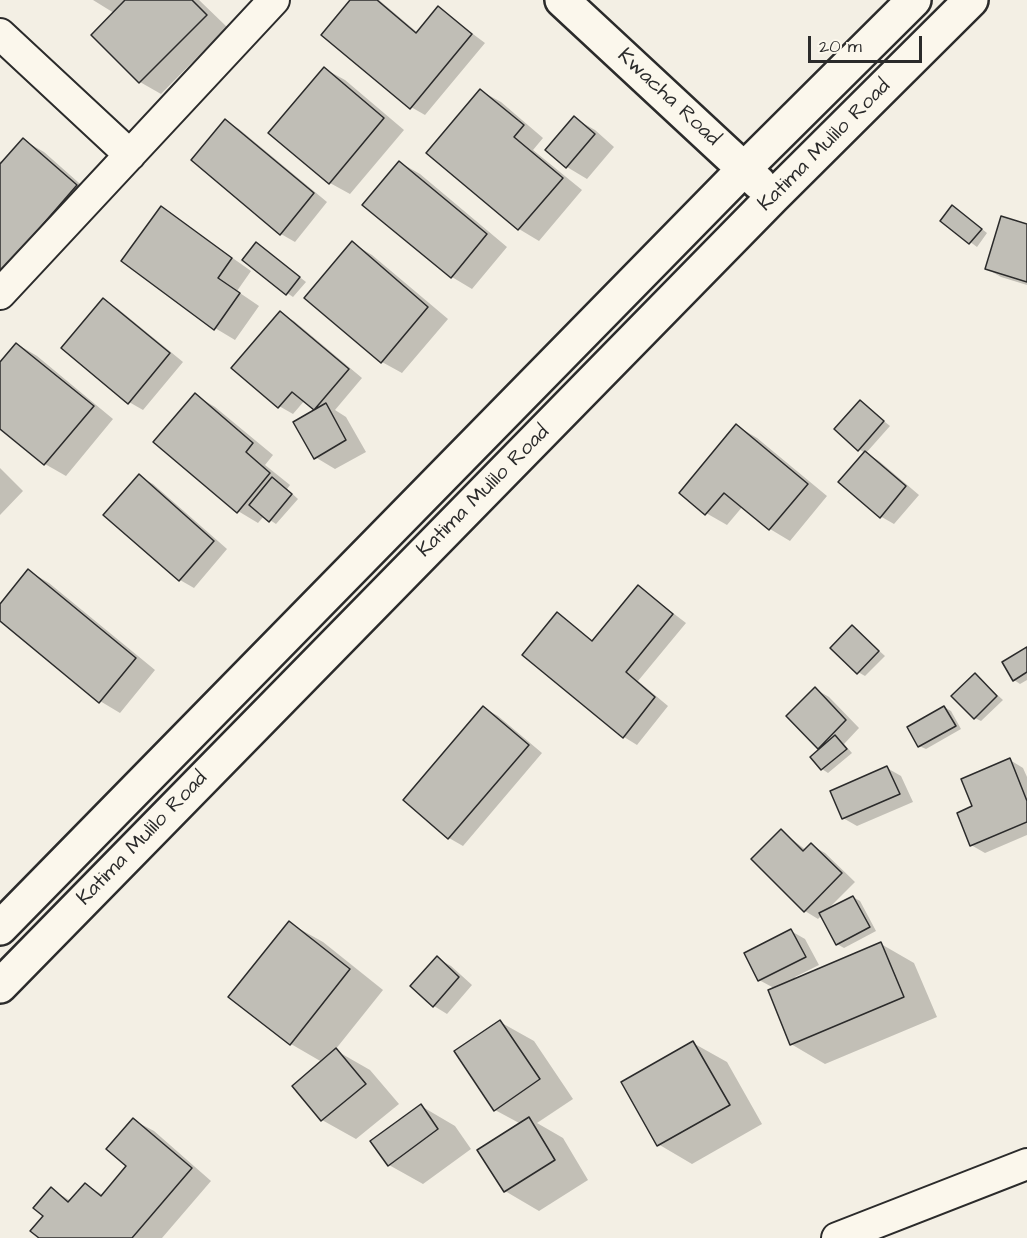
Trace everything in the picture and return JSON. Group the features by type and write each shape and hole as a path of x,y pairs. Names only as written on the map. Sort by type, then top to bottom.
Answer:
{"main road":[{"name":"Kwacha Road","path":"562,0 773,197"},
{"name":"Katima Mulilo Road","path":"0,928 744,169 914,0"},
{"name":"Katima Mulilo Road","path":"0,986 773,197 971,0"}],"street":[{"path":"0,294 274,0"},
{"path":"0,34 130,155"},
{"path":"837,1238 1027,1164"}],"building":[{"path":"125,0 192,0 207,15 139,83 91,35"},
{"path":"350,0 377,0 416,33 438,6 472,34 410,109 321,35"},
{"path":"324,67 384,118 329,184 268,133"},
{"path":"480,89 524,125 514,137 563,178 518,230 426,153"},
{"path":"574,116 595,134 566,168 545,150"},
{"path":"225,119 314,193 280,235 191,160"},
{"path":"23,138 77,185 0,274 0,164"},
{"path":"399,161 487,234 451,278 362,205"},
{"path":"952,205 982,229 969,244 940,221"},
{"path":"161,206 232,258 218,278 240,293 214,330 121,261"},
{"path":"1001,216 1027,224 1027,282 985,269"},
{"path":"352,241 428,307 381,363 304,298"},
{"path":"256,242 300,277 286,295 242,260"},
{"path":"103,298 170,353 128,404 61,348"},
{"path":"280,311 349,369 314,410 292,392 278,408 231,368"},
{"path":"16,343 94,406 44,465 0,429 0,362"},
{"path":"195,393 253,443 246,452 270,473 237,513 153,442"},
{"path":"860,400 884,421 858,451 834,429"},
{"path":"326,403 346,440 314,459 293,422"},
{"path":"736,424 808,484 769,530 724,493 705,515 679,493"},
{"path":"865,451 906,486 880,518 838,482"},
{"path":"139,474 214,541 179,581 103,515"},
{"path":"272,477 292,494 269,522 249,505"},
{"path":"28,569 136,658 99,703 0,621 0,604"},
{"path":"638,585 673,614 626,672 655,697 623,738 522,655 557,612 592,641"},
{"path":"852,625 879,651 857,674 830,648"},
{"path":"1027,647 1027,672 1013,681 1002,662"},
{"path":"975,673 997,696 974,719 951,696"},
{"path":"815,687 846,720 818,749 786,716"},
{"path":"483,706 529,745 448,839 403,800"},
{"path":"944,706 956,726 918,747 907,727"},
{"path":"835,735 847,749 821,770 810,757"},
{"path":"1010,758 1027,801 1027,822 970,846 957,813 972,806 961,779"},
{"path":"887,766 900,794 842,819 830,791"},
{"path":"781,829 803,851 811,843 842,873 804,912 751,859"},
{"path":"853,896 870,927 836,945 819,913"},
{"path":"289,921 350,969 290,1045 228,997"},
{"path":"791,929 806,957 758,981 744,953"},
{"path":"881,942 904,997 790,1045 768,990"},
{"path":"437,956 459,977 433,1007 410,986"},
{"path":"500,1020 540,1079 494,1111 454,1051"},
{"path":"693,1041 730,1105 657,1146 621,1082"},
{"path":"336,1048 366,1084 321,1121 292,1086"},
{"path":"421,1104 438,1129 388,1166 370,1141"},
{"path":"529,1117 555,1160 504,1192 477,1150"},
{"path":"133,1118 192,1168 132,1238 39,1238 30,1231 43,1216 33,1208 51,1187 68,1202 85,1183 101,1196 126,1166 106,1149"}]}
